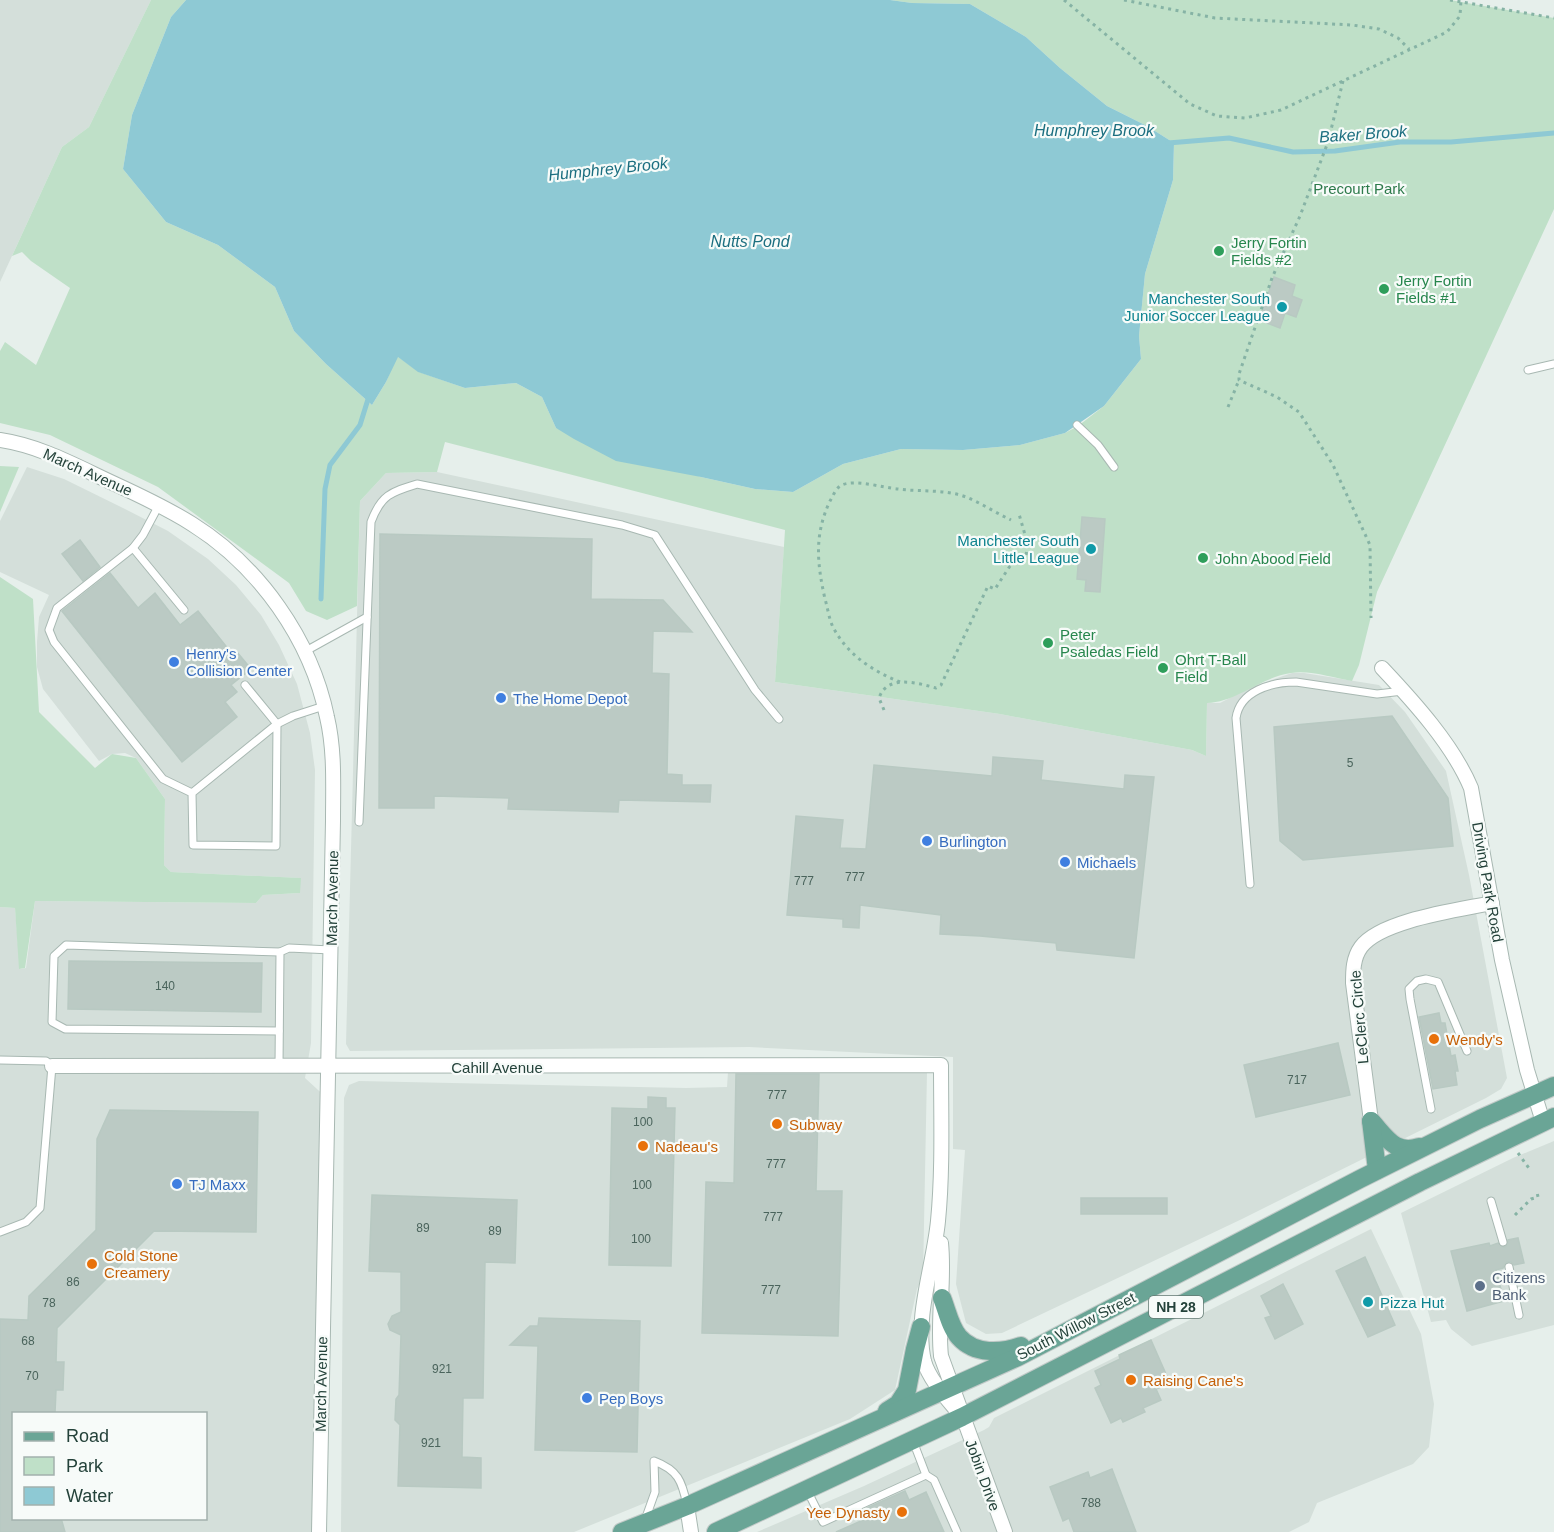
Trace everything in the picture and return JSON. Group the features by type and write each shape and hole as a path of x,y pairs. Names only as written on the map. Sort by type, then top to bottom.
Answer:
{"main road":[{"name":"South Willow Street","path":"622,1532 687,1506 1018,1357 1377,1170 1533,1093 1554,1086"},
{"name":"South Willow Street","path":"716,1532 746,1522 807,1490 962,1417 1371,1207 1548,1120"},
{"path":"1371,1121 1390,1142 1402,1150 1410,1150 1432,1143"},
{"path":"1371,1121 1377,1170"},
{"path":"942,1298 959,1337 967,1343 986,1350 1000,1352 1082,1324"},
{"path":"862,1428 898,1404 903,1398 907,1390 921,1327"}],"street":[{"name":"March Avenue","path":"0,440 52,454 159,505 193,525 226,549 254,576 280,608 317,679 333,756 319,1532"},
{"name":"Driving Park Road","path":"1382,668 1404,691 1455,759 1471,788 1499,947 1533,1093 1548,1120"},
{"name":"LeClerc Circle","path":"1371,1121 1353,983 1354,964 1361,947 1375,934 1392,926 1492,903"},
{"name":"Cahill Avenue","path":"52,1066 941,1065 941,1164 938,1219"},
{"path":"938,1219 942,1255 939,1338 947,1389"},
{"path":"938,1219 921,1327 921,1348 925,1364 947,1389"},
{"name":"Jobin Drive","path":"947,1389 962,1417 1005,1532"},
{"path":"687,1506 691,1532"}],"lane":[{"path":"1528,370 1554,364"},
{"path":"1077,425 1098,445 1114,467"},
{"path":"360,822 370,522 375,510 390,492 417,484 622,525 655,535 755,690 779,719"},
{"path":"159,505 143,535 133,548 57,608 49,630 54,642 163,779 192,793"},
{"path":"133,548 184,610"},
{"path":"304,652 367,618"},
{"path":"1250,884 1236,718 1238,708 1248,695 1285,682 1377,694 1404,691"},
{"path":"192,793 193,845 276,846 277,724 245,686"},
{"path":"192,793 277,724 324,706"},
{"path":"279,1031 65,1029 52,1022 54,956 66,945 280,952 289,948 331,950"},
{"path":"279,1067 280,952"},
{"path":"1431,1109 1410,999 1409,989 1413,984 1426,978 1438,982 1467,1051"},
{"path":"0,1060 46,1061 52,1066 40,1208 26,1222 0,1232"},
{"path":"1491,1201 1503,1242"},
{"path":"1509,1267 1519,1315"},
{"path":"912,1440 926,1475 934,1480 957,1532"},
{"path":"645,1522 656,1492 654,1461 669,1467 683,1484 687,1506"},
{"path":"807,1490 823,1522 926,1475"}],"path":[{"path":"1064,0 1190,104 1217,116 1245,118 1281,110 1447,32 1460,16 1461,1"},
{"path":"1124,0 1215,18 1352,25 1379,29 1398,38 1409,49"},
{"path":"1450,0 1554,18"},
{"path":"1228,407 1272,278 1300,216 1328,142 1343,81"},
{"path":"1239,380 1277,397 1299,412 1333,465 1370,545 1371,618"},
{"path":"1011,520 967,498 945,492 896,489 869,484 840,486 835,491 821,522 817,550 820,575 835,630 860,662 900,682 939,687 988,586 995,589 1010,566 1026,555 1028,545 1019,514"},
{"path":"884,710 879,698 880,694 884,688 900,682"},
{"path":"1517,1151 1531,1171"},
{"path":"1515,1215 1531,1199 1538,1197 1537,1192"}],"shaded area":[{"path":"0,0 151,0 89,127 62,147 0,282"},
{"path":"27,467 64,479 168,531 208,559 236,585 261,615 279,645 297,684 310,733 315,770 311,1043 305,1078 329,1100 319,1532 0,1532 0,907 15,908 20,969 26,968 35,901 256,903 263,895 300,893 300,878 171,872 164,865 165,799 136,758 125,753 112,754 99,761 43,689 37,667 37,642 39,617 49,595 0,572 0,521"},
{"path":"437,472 784,547 775,682 1000,714 1192,750 1206,756 1207,703 1220,703 1251,687 1292,673 1379,685 1405,712 1446,771 1469,875 1507,1078 1501,1089 1242,1219 1002,1333 986,1334 966,1323 956,1284 965,1150 953,1149 953,1057 749,1047 350,1051 346,1044 360,501 386,473"},
{"path":"728,1072 927,1072 923,1276 917,1289 895,1390 850,1419 574,1532 341,1532 344,1098 349,1085 359,1081 727,1087"},
{"path":"1554,1141 1554,1325 1472,1346 1451,1329 1446,1320 1431,1322 1401,1213 1513,1158"},
{"path":"1371,1229 1421,1334 1434,1404 1429,1447 1413,1464 1317,1503 1309,1522 1289,1532 757,1532 864,1486 984,1430 989,1427 994,1418"}],"green space":[{"name":"Precourt Park","path":"151,0 186,0 171,17 132,115 123,169 166,222 218,245 275,287 294,331 326,364 372,405 386,382 397,356 419,372 465,388 516,383 542,397 556,428 701,477 755,489 793,492 843,464 901,449 963,450 1020,445 1065,433 1104,406 1141,359 1139,336 1145,274 1173,180 1174,143 1147,126 1107,106 1026,37 970,4 912,3 890,0 1450,0 1554,18 1554,209 1377,592 1359,665 1352,681 1314,673 1291,673 1269,679 1218,702 1207,703 1206,756 1192,750 1000,714 775,682 785,530 445,442 437,472 386,473 360,501 357,606 327,620 306,611 289,583 158,487 50,435 0,423 0,351 5,342 36,365 70,288 22,252 12,256 62,147 89,127"},
{"path":"0,466 19,467 0,512"},
{"path":"0,577 33,599 39,712 95,768 112,754 136,758 165,799 164,865 171,872 301,878 300,893 263,895 256,903 35,901 25,968 19,969 15,908 0,907"}],"water":[{"name":"Nutts Pond","path":"186,0 890,0 912,3 970,4 1026,37 1107,106 1147,126 1174,143 1173,180 1145,274 1139,336 1141,359 1104,406 1065,433 1020,445 963,450 901,449 843,464 793,492 755,489 616,461 556,428 542,397 516,383 465,388 418,372 398,357 372,405 326,364 294,331 275,287 218,245 166,222 123,169 132,115 171,17"}],"building":[{"name":"Manchester South Junior Soccer League","path":"1274,277 1295,285 1292,296 1302,300 1296,317 1285,313 1280,328 1259,320"},
{"name":"Manchester South Little League","path":"1082,517 1105,519 1100,592 1085,591 1086,580 1077,579"},
{"name":"The Home Depot","path":"380,534 592,539 591,599 663,600 692,632 653,631 652,673 669,674 667,774 682,775 682,785 711,785 710,802 619,800 618,812 508,809 509,798 434,796 434,808 379,808"},
{"path":"80,540 100,567 83,581 62,554"},
{"name":"Henry's Collision Center","path":"110,573 138,608 155,593 180,625 198,611 233,655 237,652 251,669 231,685 237,692 225,702 237,717 182,762 62,611"},
{"path":"1392,716 1448,798 1453,846 1303,860 1280,841 1274,727"},
{"path":"993,757 1043,761 1041,780 1124,789 1125,775 1154,777 1134,958 1057,950 1056,943 940,934 941,915 860,905 859,928 843,927 843,919 787,915 796,816 843,820 840,848 866,849 874,765 992,776"},
{"path":"69,961 262,963 261,1012 68,1009"},
{"name":"Wendy's","path":"1439,1013 1441,1023 1445,1023 1451,1056 1455,1055 1458,1071 1455,1071 1457,1085 1433,1089 1419,1017"},
{"path":"1338,1043 1350,1095 1256,1117 1244,1065"},
{"path":"736,1074 819,1074 816,1191 842,1191 838,1336 702,1333 706,1182 734,1183"},
{"path":"648,1097 666,1098 666,1108 675,1108 671,1266 609,1265 612,1108 648,1109"},
{"name":"TJ Maxx","path":"110,1110 258,1112 256,1232 154,1231 57,1328 56,1362 64,1362 63,1390 56,1390 55,1412 12,1412 12,1520 62,1520 65,1532 0,1532 0,1319 28,1320 29,1296 96,1230 97,1139"},
{"path":"372,1195 517,1200 515,1263 485,1262 483,1398 463,1398 462,1457 481,1458 481,1488 398,1486 400,1425 395,1420 396,1399 399,1395 401,1335 390,1330 388,1324 392,1316 401,1312 401,1272 369,1271"},
{"path":"1081,1198 1167,1198 1167,1214 1081,1214"},
{"name":"Citizens Bank","path":"1518,1238 1524,1263 1514,1265 1507,1262 1503,1268 1496,1270 1504,1301 1467,1311 1451,1251 1489,1243 1490,1246 1498,1243 1504,1247 1508,1240"},
{"name":"Pizza Hut","path":"1365,1257 1395,1325 1368,1337 1336,1271"},
{"path":"1283,1284 1303,1324 1275,1339 1265,1318 1271,1316 1261,1296"},
{"name":"Pep Boys","path":"539,1318 640,1321 637,1452 535,1450 538,1346 510,1345 530,1326 538,1326"},
{"path":"1151,1340 1170,1383 1156,1389 1161,1400 1143,1408 1145,1412 1123,1422 1121,1418 1111,1423 1095,1388 1101,1385 1095,1371 1120,1359 1119,1355"},
{"path":"1112,1469 1136,1532 1074,1532 1069,1518 1063,1521 1050,1487 1088,1472 1090,1478"},
{"name":"Yee Dynasty","path":"905,1491 909,1500 926,1492 944,1532 836,1532 870,1517 867,1508"}],"waterway":[{"name":"Baker Brook","path":"1168,143 1229,138 1293,152 1335,151 1400,142 1451,142 1554,133"},
{"name":"Humphrey Brook","path":"321,599 325,489 330,465 360,425 369,396"}],"place":[{"name":"Jerry Fortin Fields #2","path":"1219,251"},
{"name":"Jerry Fortin Fields #1","path":"1384,289"},
{"name":"Manchester South Junior Soccer League","path":"1282,307"},
{"name":"Manchester South Little League","path":"1091,549"},
{"name":"John Abood Field","path":"1203,558"},
{"name":"Peter Psaledas Field","path":"1048,643"},
{"name":"Henry's Collision Center","path":"174,662"},
{"name":"Ohrt T-Ball Field","path":"1163,668"},
{"name":"The Home Depot","path":"501,698"},
{"name":"Burlington","path":"927,841"},
{"name":"Michaels","path":"1065,862"},
{"name":"Wendy's","path":"1434,1039"},
{"name":"Subway","path":"777,1124"},
{"name":"Nadeau's","path":"643,1146"},
{"name":"TJ Maxx","path":"177,1184"},
{"name":"Cold Stone Creamery","path":"92,1264"},
{"name":"Citizens Bank","path":"1480,1286"},
{"name":"Pizza Hut","path":"1368,1302"},
{"name":"Raising Cane's","path":"1131,1380"},
{"name":"Pep Boys","path":"587,1398"},
{"name":"Yee Dynasty","path":"902,1512"}]}
